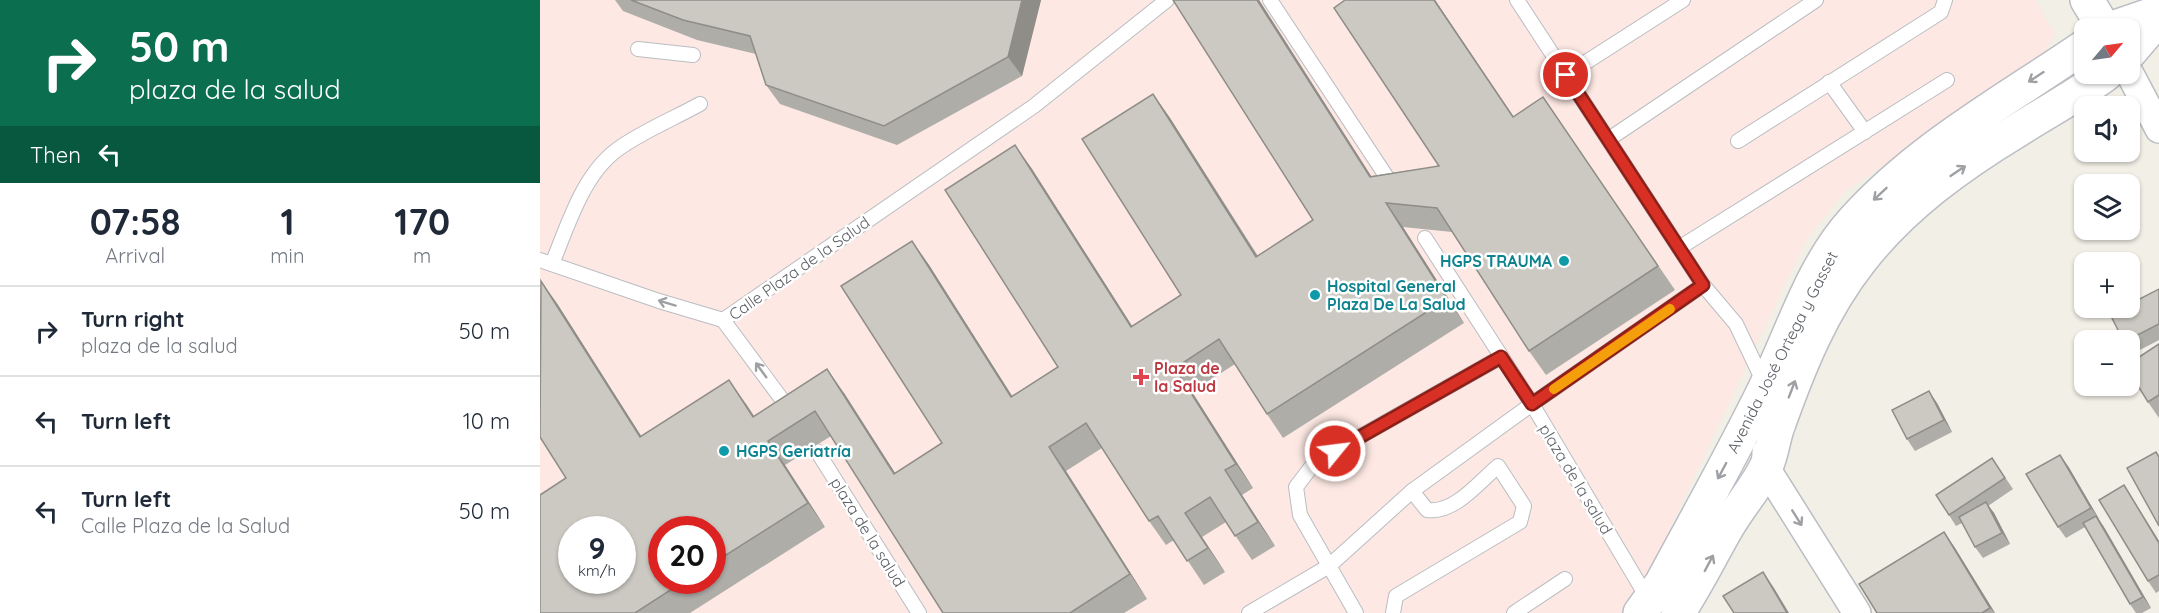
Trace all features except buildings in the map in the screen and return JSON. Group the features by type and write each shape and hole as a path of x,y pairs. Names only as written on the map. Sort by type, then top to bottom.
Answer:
{"main road":[{"path":"2087,0 2098,18"},
{"path":"2140,18 2159,12"},
{"path":"2140,40 2159,18"},
{"name":"Avenida José Ortega y Gasset","path":"1656,609 1661,584 1766,387 1809,290 1828,256 1852,221 1921,156 1983,111 2074,53"},
{"name":"Avenida José Ortega y Gasset","path":"1656,609 1707,567 1727,527 1766,468 1777,429 1817,329 1839,290 1862,259 1889,228 1928,191 2016,131 2091,84"}],"street":[{"path":"2135,84 2159,129"},
{"path":"1766,387 1766,468 1857,613"}],"lane":[{"name":"Calle Plaza de la Salud","path":"546,262 659,301 723,320 1034,106 1167,0"},
{"path":"1270,0 1395,190"},
{"path":"1517,0 1703,285 1736,324 1766,387"},
{"path":"1566,75 1683,0"},
{"path":"1609,139 1816,0"},
{"path":"1738,141 1941,12 1945,0"},
{"path":"638,49 693,55"},
{"path":"1679,249 1947,80"},
{"path":"1829,82 1865,132"},
{"path":"546,262 594,174 617,149 700,104"},
{"name":"plaza de la salud","path":"1425,238 1532,404 1656,609"},
{"path":"1249,613 1329,566 1412,491 1703,285"},
{"path":"723,320 795,418"},
{"path":"1356,613 1300,515 1296,487 1314,462 1501,357"},
{"name":"plaza de la salud","path":"817,451 919,613"},
{"path":"1393,613 1396,596 1520,522 1524,506 1498,466 1452,505 1437,511 1427,510 1412,491"},
{"path":"1514,613 1565,579"}],"shaded area":[{"name":"Plaza de la Salud","path":"540,0 2035,0 2055,34 2038,64 1845,191 1806,240 1630,613 540,613"}],"slow traffic":[{"path":"1554,389 1670,309"}],"place":[{"name":"HGPS TRAUMA","path":"1564,261"},
{"name":"Hospital General Plaza De La Salud","path":"1315,295"},
{"name":"Plaza de la Salud","path":"1141,377"},
{"name":"HGPS Geriatría","path":"724,451"}],"route":[{"path":"1335,451 1501,357 1532,404 1703,285 1566,75"}]}
